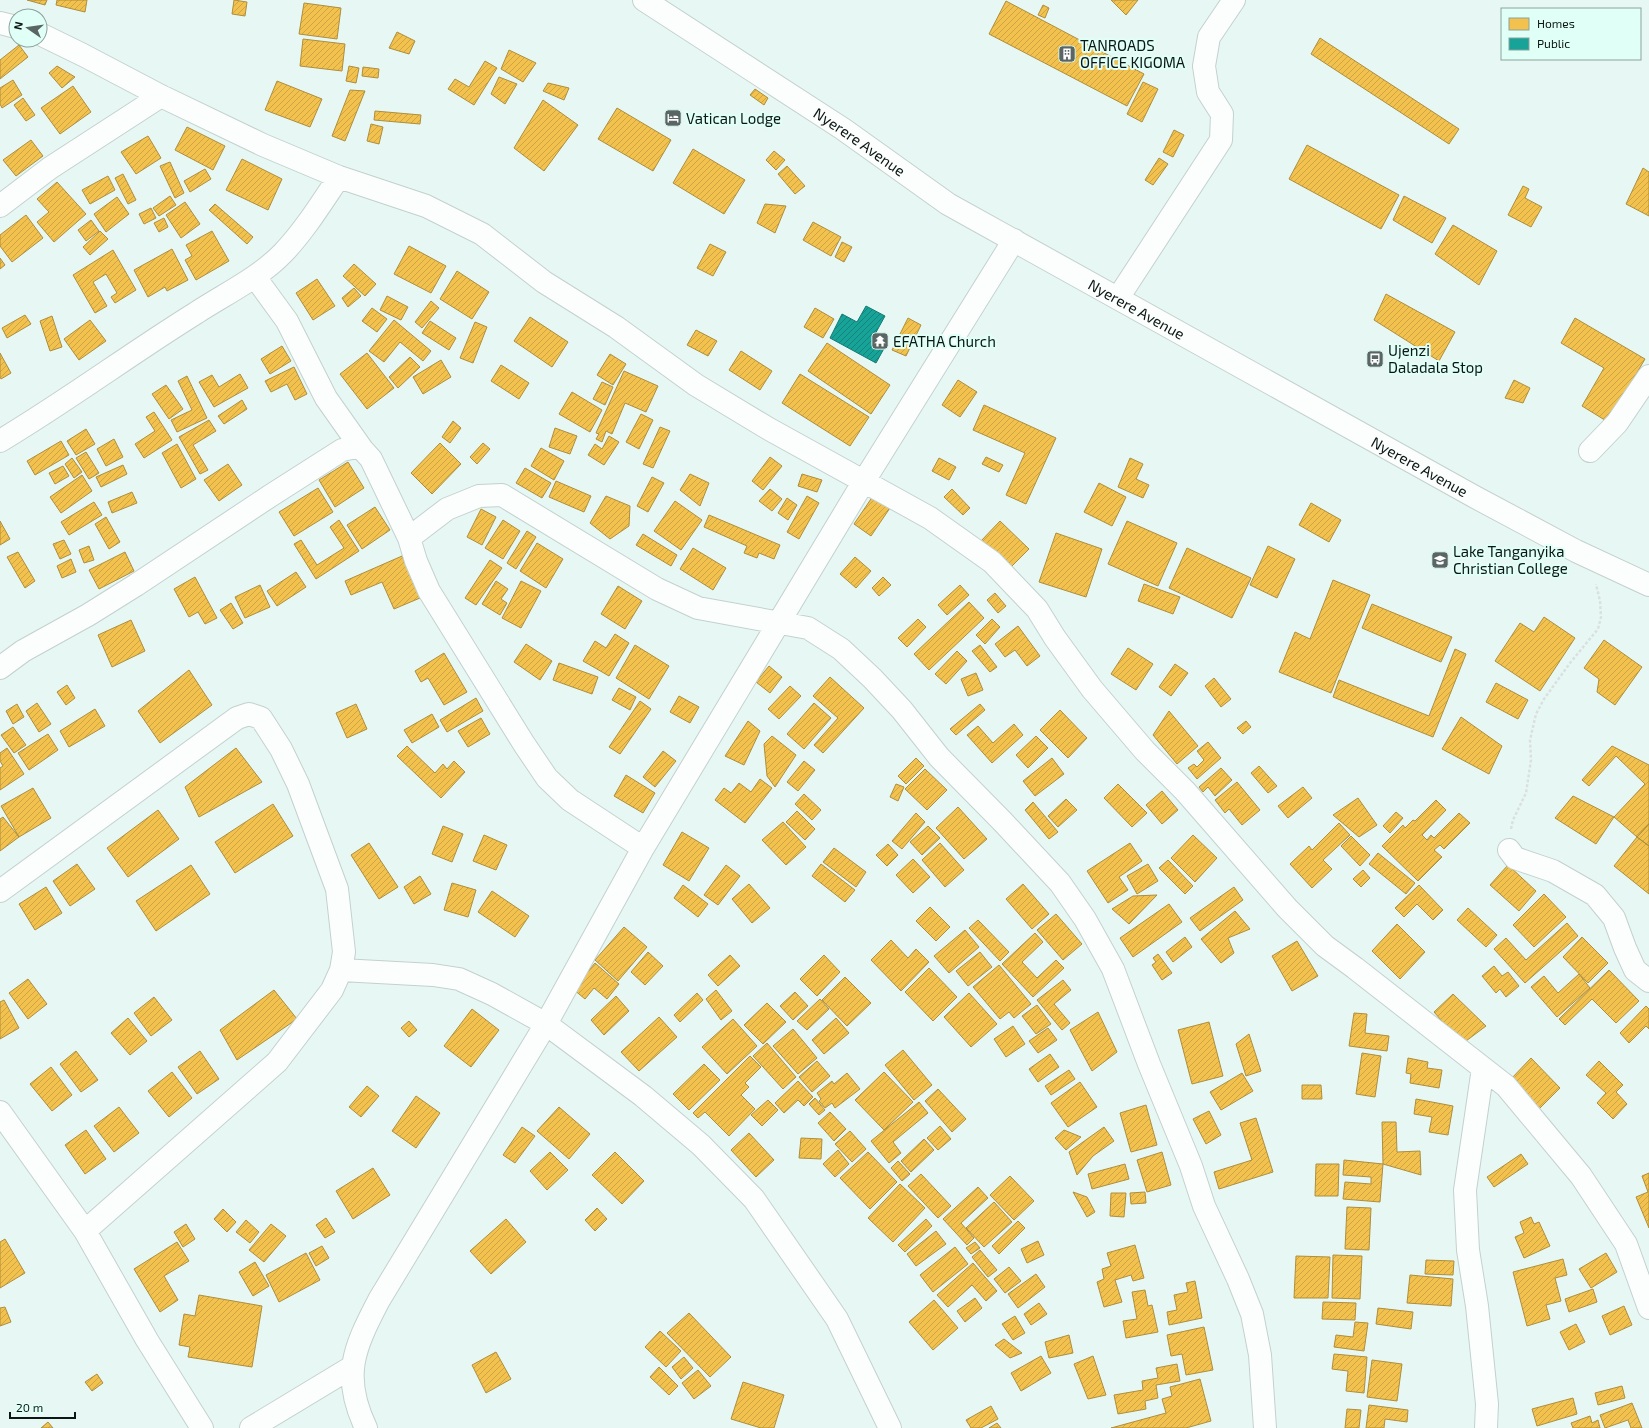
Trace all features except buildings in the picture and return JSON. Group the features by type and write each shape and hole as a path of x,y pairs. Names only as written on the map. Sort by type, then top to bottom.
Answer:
{"street":[{"name":"Nyerere Avenue","path":"644,0 843,129 948,204 1475,497 1588,556 1649,585"},
{"path":"1118,298 1221,140 1222,114 1208,92 1204,66 1209,37 1234,0"},
{"path":"48,38 160,96 263,145 339,177 426,206 482,234 544,282 616,327 696,385 769,429 930,518 992,562 1037,609 1055,638 1092,689 1125,728 1145,751 1185,791 1292,913 1325,946 1506,1086 1581,1176 1626,1244 1649,1308"},
{"path":"0,206 50,168 160,96"},
{"path":"0,441 196,313 255,277 283,253 308,223 339,177"},
{"path":"366,1428 354,1394 352,1368 354,1354 362,1332 379,1300 546,1024 643,848 780,623 864,481 1014,240"},
{"path":"255,277 287,321 326,398 362,450 371,459 409,538 416,561 429,591 524,744 547,778 570,800 643,848"},
{"path":"1590,452 1616,423 1649,376"},
{"path":"0,668 23,651 88,615 118,596 342,450 357,447 362,450"},
{"path":"409,538 447,509 479,496 502,495 657,589 698,608 808,628 841,649 872,678 902,710 939,757 1060,883 1085,919 1113,969 1149,1064 1191,1166 1204,1206 1238,1279 1252,1314 1260,1355 1264,1428"},
{"path":"0,890 237,718 249,714 261,718 281,748 298,784 337,889 344,952 341,970 332,990 277,1062 85,1231"},
{"path":"1509,850 1515,858 1553,871 1595,896 1614,918 1635,970 1649,981"},
{"path":"341,970 433,974 459,979 492,994 546,1024 643,1096 701,1145 754,1200 837,1319 890,1428"},
{"path":"1483,1068 1465,1190 1468,1250 1477,1306 1488,1404 1486,1428"},
{"path":"0,1112 85,1231 147,1340 202,1428"},
{"path":"251,1428 352,1368"}],"path":[{"path":"1509,850 1513,820 1521,806 1528,786 1531,760 1530,740 1536,714 1544,699 1570,663 1598,629 1601,617 1600,601 1588,556"}],"place":[{"name":"TANROADS OFFICE KIGOMA","path":"1067,54"},
{"name":"Vatican Lodge","path":"673,118"},
{"name":"EFATHA Church","path":"880,341"},
{"name":"Ujenzi Daladala Stop","path":"1375,359"},
{"name":"Lake Tanganyika Christian College","path":"1440,560"}]}
